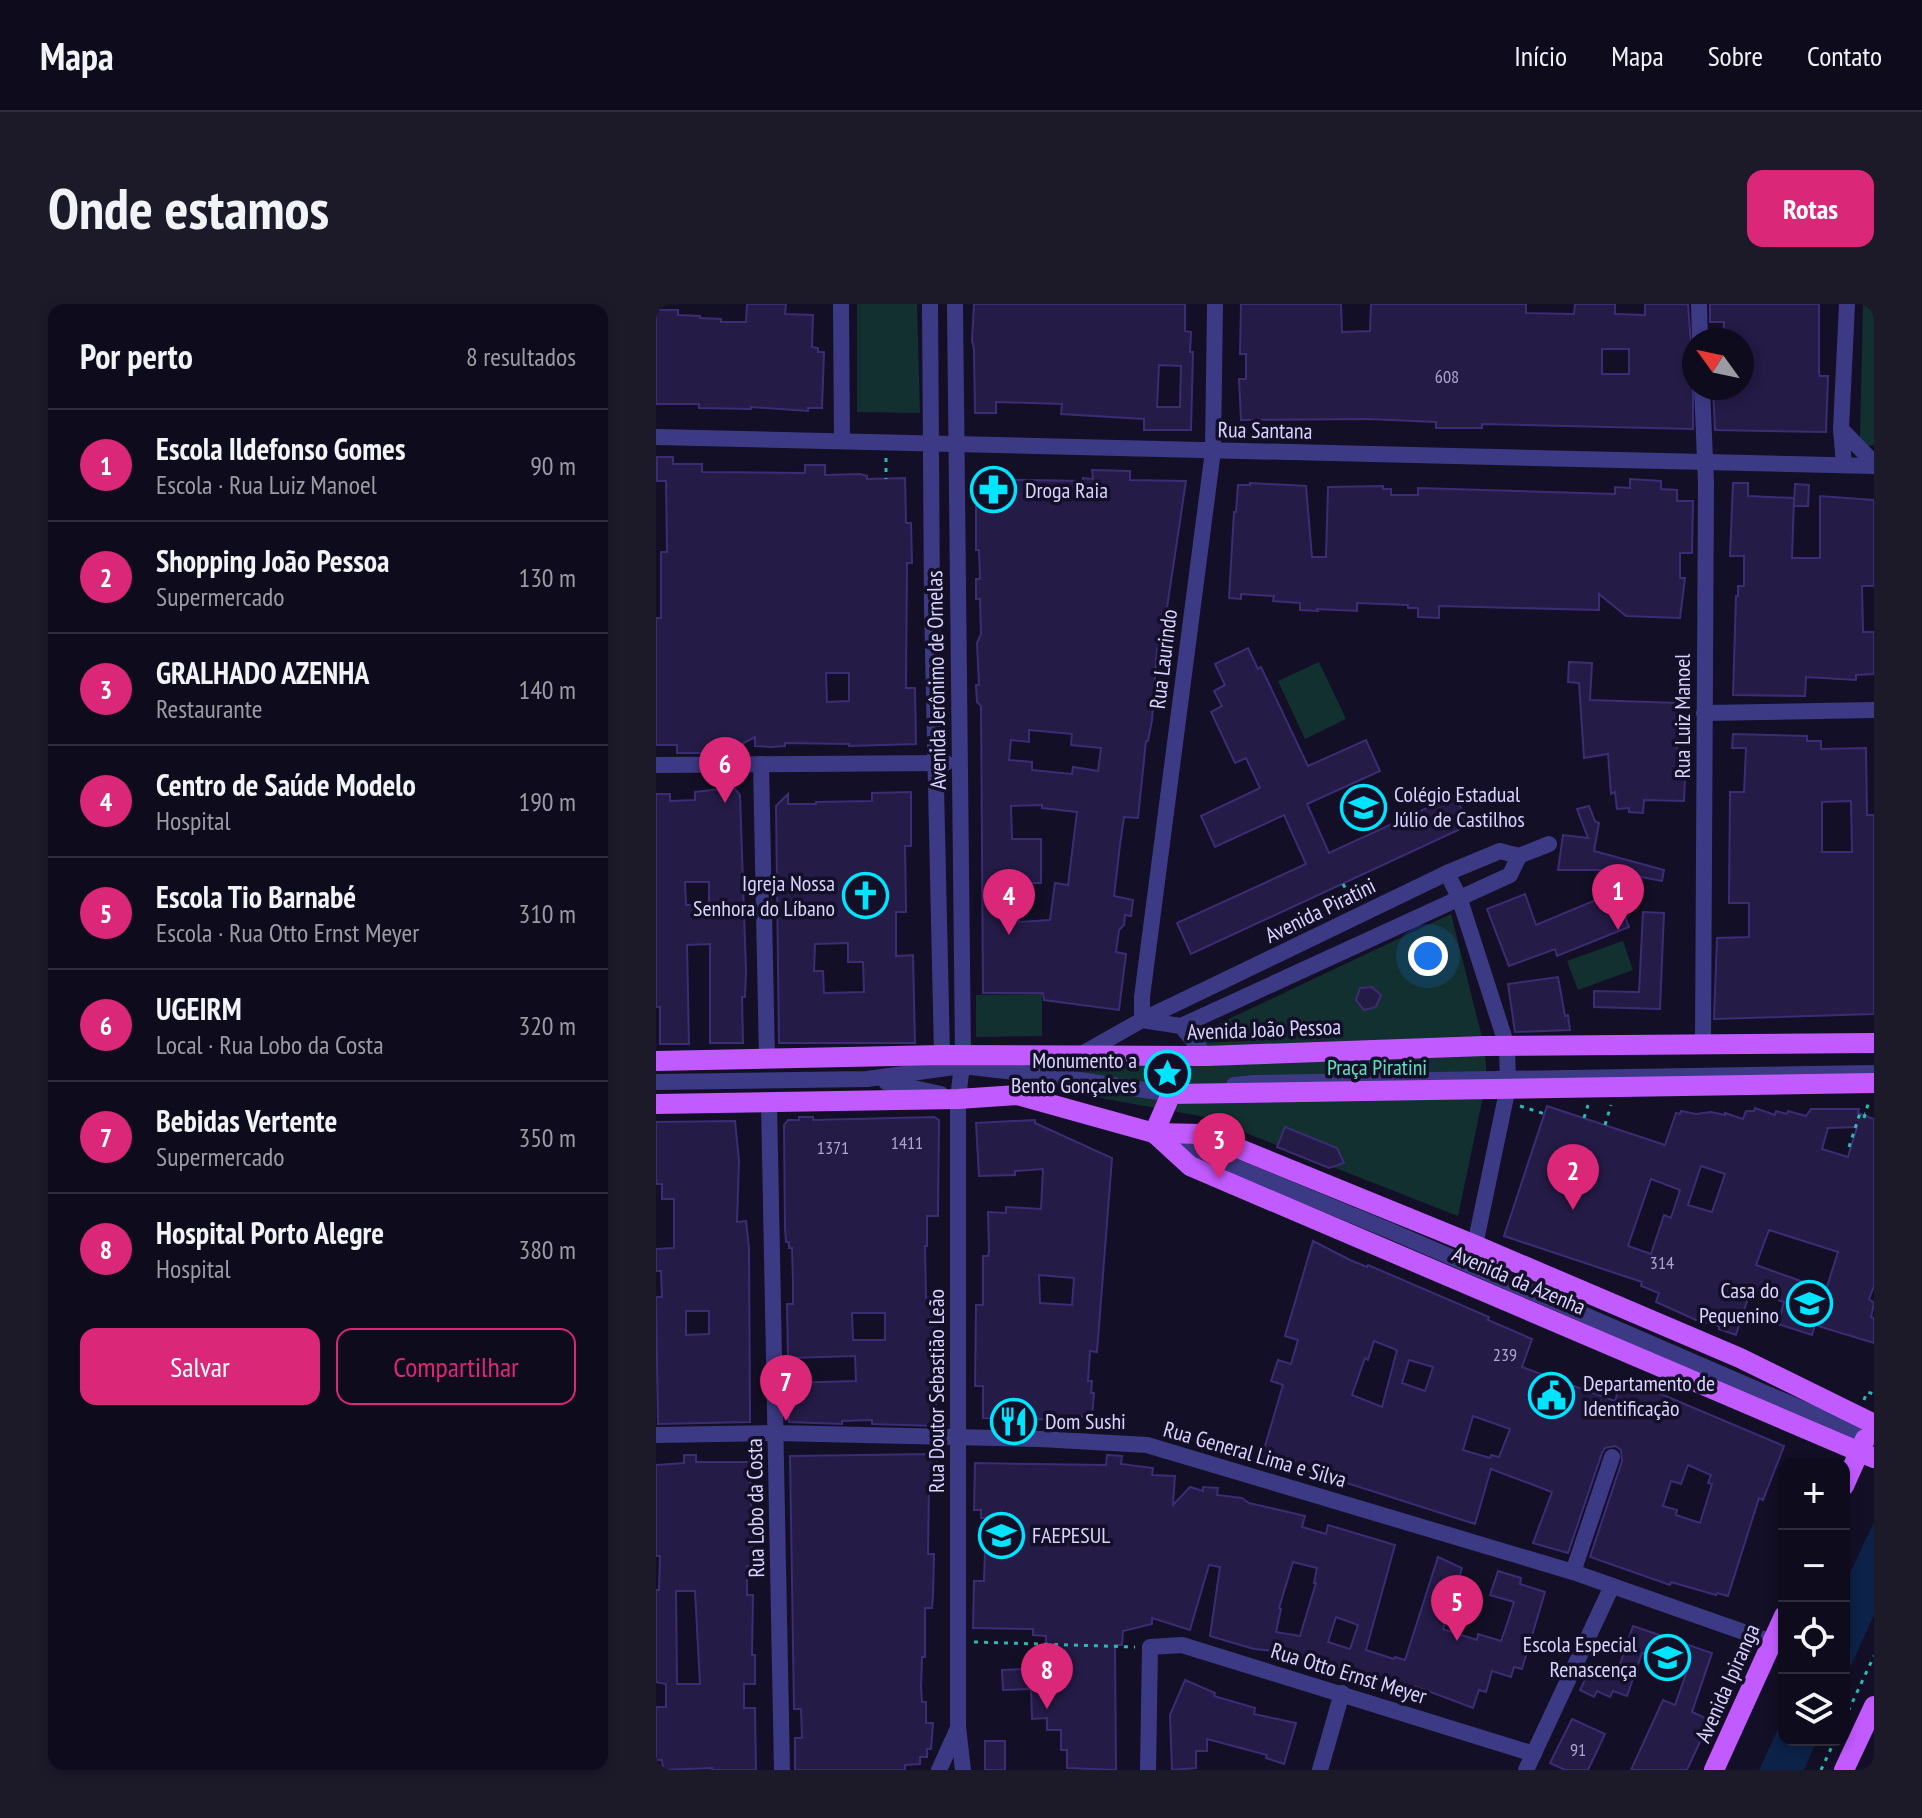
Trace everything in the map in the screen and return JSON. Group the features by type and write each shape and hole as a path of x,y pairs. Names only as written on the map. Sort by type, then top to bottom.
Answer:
{"main road":[{"name":"Avenida João Pessoa","path":"656,1061 1206,1056 1507,1046 1874,1043"},
{"path":"1154,1133 1171,1094 1507,1089 1872,1092"},
{"name":"Avenida da Azenha","path":"958,1099 1017,1095 1154,1133 1203,1134 1740,1358 1871,1436"},
{"path":"656,1104 958,1099"},
{"name":"Avenida da Azenha","path":"1154,1133 1190,1166 1871,1436"},
{"path":"1850,1475 1871,1436"},
{"name":"Avenida Ipiranga","path":"1714,1770 1778,1629"},
{"path":"1844,1770 1874,1706"}],"street":[{"path":"841,304 842,441"},
{"name":"Avenida Jerônimo de Ornelas","path":"930,304 932,606 940,915 955,1059"},
{"name":"Avenida Jerônimo de Ornelas","path":"955,304 961,914 955,1059"},
{"name":"Rua Laurindo","path":"1142,1020 1142,997 1213,451 1215,304"},
{"path":"1699,304 1700,328"},
{"path":"1844,465 1841,429 1847,304"},
{"name":"Rua Luiz Manoel","path":"1702,400 1705,463 1703,1044"},
{"path":"1841,429 1874,464"},
{"name":"Rua Santana","path":"656,437 1705,463 1874,464"},
{"path":"932,606 957,606"},
{"path":"1704,713 1874,710"},
{"path":"656,765 959,763"},
{"path":"761,764 767,1059"},
{"name":"Avenida Piratini","path":"1079,1055 1142,1020 1447,873 1500,851 1519,856 1549,844"},
{"name":"Avenida Piratini","path":"1181,1026 1510,875 1519,856"},
{"path":"1447,873 1459,897 1507,1046 1507,1089 1475,1245"},
{"path":"940,915 961,914"},
{"path":"1142,1020 1181,1026 1206,1056"},
{"path":"867,1079 955,1059 1171,1094"},
{"name":"Rua Doutor Sebastião Leão","path":"955,1059 958,1099 958,1727 963,1770"},
{"path":"1507,1089 1874,1073"},
{"path":"656,1082 867,1079 958,1099"},
{"name":"Rua Lobo da Costa","path":"769,1102 782,1770"},
{"name":"Rua General Lima e Silva","path":"656,1435 776,1433 1147,1445 1573,1572 1772,1642"},
{"path":"1573,1572 1612,1457"},
{"path":"1526,1770 1612,1586"},
{"name":"Rua Otto Ernst Meyer","path":"1150,1647 1182,1645 1534,1754"},
{"path":"1148,1770 1150,1647"},
{"path":"1320,1770 1342,1693"},
{"name":"Rua Doutor Sebastião Leão","path":"939,1770 958,1727"}],"path":[{"path":"886,442 886,479"},
{"path":"1343,884 1353,905 1363,913"},
{"path":"1347,891 1359,885 1363,892 1350,898"},
{"path":"1507,1089 1545,1114"},
{"path":"1849,1147 1860,1113 1864,1116 1872,1092"},
{"path":"958,1641 1150,1647"},
{"path":"1850,1707 1874,1656"},
{"path":"1821,1770 1832,1746"}],"green space":[{"path":"857,304 917,304 920,413 857,412"},
{"path":"1863,304 1874,304 1874,445 1868,446 1860,438"},
{"path":"1319,662 1346,719 1305,739 1278,681"},
{"name":"Praça Piratini","path":"1451,914 1484,1045 1487,1078 1458,1216 1205,1117 1046,1088 1071,1066 1209,1064 1199,1033"},
{"path":"1623,941 1633,970 1578,990 1567,961"},
{"path":"1042,994 1042,1036 976,1037 976,995"}],"water":[{"path":"1874,1522 1874,1615 1850,1668 1850,1602 1850,1573"},
{"path":"1778,1729 1778,1746 1814,1746 1804,1770 1759,1770"}],"building":[{"path":"747,304 786,304 785,314 813,315 812,347 824,352 822,408 808,408 808,411 656,404 656,310 678,310 678,315 721,319 721,322 746,322"},
{"path":"974,304 1185,304 1185,331 1191,332 1190,352 1193,352 1191,430 1144,430 1144,419 1061,414 1062,404 996,402 996,413 975,413","holes":["1159,365 1181,366 1180,407 1157,407"]},
{"path":"1241,304 1341,304 1342,332 1370,331 1371,304 1526,304 1526,313 1574,314 1575,304 1615,304 1615,314 1645,315 1645,304 1688,304 1690,328 1682,328 1682,400 1693,400 1693,429 1482,424 1482,428 1436,428 1436,422 1368,419 1241,420 1239,379 1246,379 1246,354 1240,354","holes":["1602,349 1629,349 1629,374 1602,374"]},
{"path":"1710,304 1819,304 1819,373 1820,376 1828,376 1826,432 1715,430 1714,400 1754,400 1754,328 1724,328 1724,322 1710,322"},
{"path":"657,457 673,457 673,464 702,464 702,472 805,473 805,465 825,465 825,475 860,474 867,476 867,479 905,478 906,523 911,523 912,563 907,563 906,688 915,688 916,744 849,746 785,743 785,746 771,747 755,746 755,737 738,746 726,747 726,753 677,753 677,745 656,745 656,618 661,618 661,552 667,552 666,481 657,481","holes":["826,673 849,673 849,701 827,702"]},
{"path":"1092,470 1130,471 1130,480 1186,481 1160,650 1157,649 1152,720 1146,741 1138,818 1124,817 1120,845 1114,896 1133,900 1131,916 1125,915 1124,925 1119,930 1116,952 1126,954 1119,1010 1044,1000 1043,993 983,993 981,706 977,702 976,685 979,685 977,643 981,634 980,599 976,599 976,579 980,579 979,550 976,550 976,479 1093,479","holes":["1029,730 1072,734 1071,745 1101,748 1098,771 1073,767 1072,774 1032,770 1032,762 1009,760 1011,740 1029,742","1042,805 1042,808 1077,812 1068,885 1055,883 1050,920 1019,922 1017,883 1041,883 1041,839 1012,839 1011,806"]},
{"path":"1630,479 1661,481 1661,489 1677,490 1677,501 1693,501 1692,553 1680,553 1680,578 1685,578 1680,618 1626,616 1599,594 1599,610 1439,606 1439,618 1418,617 1418,608 1408,608 1408,605 1357,603 1357,611 1318,611 1300,610 1300,603 1273,601 1274,596 1241,594 1241,599 1229,598 1238,485 1306,486 1312,557 1326,557 1328,487 1383,486 1383,489 1391,489 1391,495 1418,495 1418,488 1615,494 1615,487 1630,488"},
{"path":"1733,483 1748,483 1748,496 1794,498 1792,558 1820,558 1820,496 1874,500 1874,586 1862,586 1863,632 1874,632 1874,674 1856,675 1856,680 1806,677 1805,696 1733,695 1736,596 1738,586 1744,586 1744,556 1730,556"},
{"path":"1795,484 1809,485 1808,506 1794,506"},
{"path":"1248,648 1258,669 1261,667 1308,766 1366,740 1380,771 1307,804 1329,853 1455,795 1469,825 1191,954 1177,923 1306,864 1284,815 1215,847 1201,816 1260,788 1246,758 1235,763 1211,712 1222,706 1214,691 1225,685 1215,664"},
{"path":"1569,662 1592,663 1590,700 1679,703 1677,752 1686,753 1684,801 1644,800 1643,813 1629,812 1629,808 1617,809 1615,792 1611,794 1608,754 1584,758 1579,683 1568,682"},
{"path":"1733,734 1807,736 1807,741 1821,741 1821,749 1866,748 1867,815 1874,815 1874,1014 1714,1019 1717,938 1749,937 1749,903 1729,903 1730,792 1744,792 1746,748 1732,748","holes":["1851,801 1852,852 1822,852 1822,802"]},
{"path":"735,789 740,795 746,971 745,997 742,997 743,1043 710,1043 710,944 687,945 689,1044 660,1044 660,1007 656,1007 656,794 670,794 670,801 695,800 695,792","holes":["685,882 709,882 709,905 686,905"]},
{"path":"911,792 911,846 905,846 906,912 896,912 896,956 913,955 915,1043 779,1043 776,806 788,794 788,804 816,804 872,801 872,793","holes":["848,943 848,962 863,962 864,992 824,993 823,971 814,971 815,944"]},
{"path":"1589,806 1595,821 1599,823 1594,851 1664,870 1662,881 1606,870 1558,870 1563,835 1588,838 1577,809"},
{"path":"1615,892 1629,927 1557,956 1555,949 1509,966 1487,909 1525,894 1536,925"},
{"path":"1643,912 1664,913 1660,1009 1594,1007 1594,991 1639,992"},
{"path":"1558,977 1570,1030 1515,1032 1508,984"},
{"path":"1372,987 1381,995 1376,1007 1364,1010 1356,1000 1360,988"},
{"path":"1547,1106 1665,1145 1676,1113 1680,1114 1681,1111 1725,1113 1743,1119 1746,1111 1754,1111 1755,1108 1775,1115 1776,1111 1787,1114 1788,1111 1806,1116 1811,1109 1859,1109 1858,1113 1874,1119 1874,1286 1869,1299 1874,1303 1871,1317 1874,1318 1874,1343 1815,1325 1812,1335 1778,1324 1784,1302 1750,1292 1736,1335 1656,1302 1659,1293 1641,1286 1642,1282 1504,1236","holes":["1857,1127 1848,1157 1822,1149 1828,1128","1701,1166 1725,1174 1712,1212 1688,1205","1651,1179 1680,1190 1671,1218 1664,1215 1651,1254 1628,1246","1769,1230 1838,1252 1826,1290 1756,1265"]},
{"path":"799,1117 813,1117 813,1120 934,1117 939,1120 938,1216 927,1216 925,1246 926,1298 937,1297 936,1426 872,1424 872,1420 842,1421 842,1424 789,1422 788,1383 856,1381 855,1356 788,1358 787,1304 793,1304 793,1282 792,1248 786,1242 785,1229 784,1125 788,1120 799,1120","holes":["852,1313 885,1313 885,1340 853,1340"]},
{"path":"1035,1120 1035,1123 1112,1158 1097,1352 1090,1351 1088,1381 1092,1381 1091,1393 1094,1393 1092,1417 1081,1417 1080,1420 983,1418 983,1386 975,1386 976,1305 983,1305 983,1256 988,1256 989,1251 988,1212 1006,1213 1006,1207 1041,1209 1043,1169 1015,1171 1015,1175 979,1176 976,1123","holes":["1039,1275 1074,1278 1072,1305 1040,1303"]},
{"path":"735,1121 739,1161 737,1222 746,1221 749,1248 750,1422 658,1424 656,1297 662,1297 661,1271 656,1271 656,1249 674,1248 674,1199 662,1199 662,1184 657,1184 656,1122","holes":["686,1311 709,1311 709,1334 686,1335"]},
{"path":"1285,1127 1337,1148 1344,1163 1329,1168 1277,1147"},
{"path":"1313,1241 1350,1260 1489,1317 1488,1320 1532,1339 1522,1367 1615,1401 1620,1384 1648,1393 1649,1389 1784,1446 1763,1500 1759,1498 1728,1596 1671,1582 1670,1585 1590,1557 1622,1461 1621,1450 1615,1446 1605,1448 1602,1453 1568,1553 1533,1543 1552,1492 1491,1469 1475,1524 1262,1456 1283,1385 1271,1381 1278,1360 1291,1364 1298,1340 1285,1336","holes":["1374,1341 1397,1350 1382,1407 1352,1395","1409,1360 1433,1367 1425,1391 1402,1383","1473,1416 1510,1429 1499,1457 1491,1455 1490,1458 1463,1450","1688,1465 1711,1475 1708,1483 1712,1484 1700,1523 1676,1515 1677,1510 1663,1506 1671,1481 1681,1484"]},
{"path":"932,1454 937,1457 937,1478 931,1478 929,1486 928,1554 934,1554 933,1595 932,1608 925,1608 925,1657 922,1657 921,1687 922,1702 926,1702 926,1723 933,1723 931,1749 927,1749 927,1757 920,1757 920,1764 905,1765 905,1770 795,1770 795,1738 802,1738 801,1709 794,1709 790,1456"},
{"path":"684,1455 696,1455 696,1462 750,1462 753,1566 747,1566 747,1595 753,1595 755,1684 744,1684 744,1708 755,1708 756,1770 663,1770 662,1760 656,1760 656,1707 666,1707 666,1684 656,1682 656,1590 659,1590 660,1556 656,1556 656,1465 684,1463","holes":["676,1591 695,1591 700,1684 677,1684"]},
{"path":"1107,1455 1122,1456 1121,1464 1153,1468 1152,1475 1175,1476 1173,1505 1190,1487 1203,1491 1203,1487 1218,1488 1217,1495 1242,1498 1249,1503 1305,1516 1302,1527 1326,1534 1328,1525 1395,1545 1366,1650 1394,1659 1405,1660 1438,1557 1462,1568 1443,1629 1477,1640 1478,1634 1501,1641 1514,1602 1490,1595 1498,1571 1521,1578 1520,1584 1545,1592 1522,1669 1514,1667 1511,1677 1492,1671 1486,1692 1479,1690 1473,1708 1415,1686 1414,1690 1276,1648 1276,1651 1254,1649 1210,1636 1220,1567 1209,1565 1190,1630 1152,1618 1152,1624 1123,1631 1122,1645 1115,1645 1116,1770 1067,1768 1067,1750 1061,1750 1061,1730 1047,1730 1047,1718 1032,1719 1031,1689 1003,1690 1002,1670 1046,1668 1046,1636 1033,1635 1033,1629 973,1628 974,1581 984,1581 986,1518 981,1518 981,1510 974,1510 975,1463 1106,1465","holes":["1293,1562 1317,1568 1316,1583 1300,1636 1276,1632 1279,1608","1336,1617 1358,1625 1350,1649 1328,1642"]},
{"path":"1633,1626 1712,1653 1692,1712 1710,1720 1687,1770 1631,1770 1663,1700 1675,1705 1688,1668 1642,1653 1627,1696 1613,1691 1610,1697 1597,1691 1594,1697 1580,1690 1592,1665 1616,1676"},
{"path":"1185,1680 1215,1693 1214,1696 1255,1708 1254,1714 1296,1723 1284,1764 1266,1758 1267,1755 1207,1739 1207,1751 1196,1751 1196,1768 1172,1770 1170,1715"},
{"path":"1572,1719 1605,1734 1588,1770 1565,1770 1550,1763"},
{"path":"985,1741 1005,1741 1005,1770 985,1770"}],"place":[{"name":"Droga Raia","path":"994,490"},
{"name":"UGEIRM","path":"725,803"},
{"name":"Colégio Estadual Júlio de Castilhos","path":"1363,807"},
{"name":"Igreja Nossa Senhora do Líbano","path":"866,896"},
{"name":"Escola Ildefonso Gomes","path":"1618,930"},
{"name":"Centro de Saúde Modelo","path":"1009,935"},
{"name":"Monumento a Bento Gonçalves","path":"1168,1073"},
{"name":"GRALHADO AZENHA","path":"1219,1179"},
{"name":"Shopping João Pessoa","path":"1573,1210"},
{"name":"Casa do Pequenino","path":"1810,1303"},
{"name":"Departamento de Identificação","path":"1552,1396"},
{"name":"Bebidas Vertente","path":"786,1421"},
{"name":"Dom Sushi","path":"1014,1421"},
{"name":"FAEPESUL","path":"1001,1535"},
{"name":"Escola Tio Barnabé","path":"1457,1641"},
{"name":"Escola Especial Renascença","path":"1668,1657"},
{"name":"Hospital Porto Alegre","path":"1047,1709"}]}
